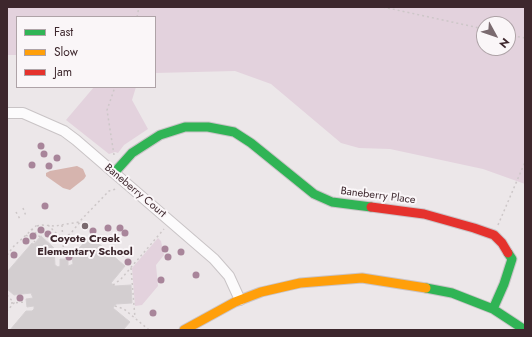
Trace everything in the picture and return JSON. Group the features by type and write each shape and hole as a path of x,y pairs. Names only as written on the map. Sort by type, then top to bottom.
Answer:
{"street":[{"name":"Baneberry Court","path":"7,113 23,113 64,132 214,259 229,276 240,300"},
{"name":"Baneberry Place","path":"114,173 132,153 160,135 185,127 208,127 234,132 314,194 332,202 424,214 494,235"},
{"path":"493,309 504,284 512,258 502,243 494,235"},
{"path":"184,330 240,300 261,292 300,283 362,278 452,293 493,309 525,330"}],"path":[{"path":"383,7 476,27"},
{"path":"115,88 107,110 115,158"},
{"path":"494,235 525,162"},
{"path":"62,237 71,233 80,221 109,191 116,189"},
{"path":"22,208 26,216"},
{"path":"16,212 20,219"},
{"path":"7,255 14,246 36,225 62,225 80,221"},
{"path":"48,225 62,237"},
{"path":"62,225 64,259"},
{"path":"113,285 131,268 165,227"},
{"path":"31,230 40,237"},
{"path":"26,235 35,242"},
{"path":"131,268 135,318"},
{"path":"7,295 14,302"},
{"path":"7,311 14,302"},
{"path":"11,303 26,302"},
{"path":"115,306 124,309 149,330"}],"shaded area":[{"path":"7,7 525,7 525,184 483,169 390,149 359,148 341,143 271,84 235,71 156,73 156,16 16,16 16,55 7,55"},
{"path":"93,88 136,88 132,100 148,129 124,145 118,153 115,152 109,154 66,120"},
{"path":"77,166 83,169 86,176 70,190 63,188 46,176 46,173 50,171"},
{"path":"158,238 161,241 164,255 156,265 158,286 142,305 135,306 132,268"}],"building":[{"path":"41,236 54,248 55,265 58,267 60,266 60,259 68,259 68,266 73,264 72,256 90,236 125,266 111,283 115,286 131,285 132,303 116,304 113,308 130,322 123,330 10,330 26,311 32,311 34,309 34,306 27,307 26,299 33,298 31,293 14,295 7,289 7,272 32,243 34,244"}],"traffic: fast":[{"path":"114,173 132,153 160,135 185,127 208,127 234,132 251,143 314,194 332,202 371,207"},
{"path":"493,309 504,284 512,259 508,253"},
{"path":"426,288 452,293 493,309 525,330"}],"traffic: slow":[{"path":"184,330 235,302 261,292 300,283 362,278 426,288"}],"traffic: jam":[{"path":"371,207 424,214 474,228 494,235 502,243 508,253"}],"place":[{"name":"Coyote Creek Elementary School","path":"85,226"}]}
